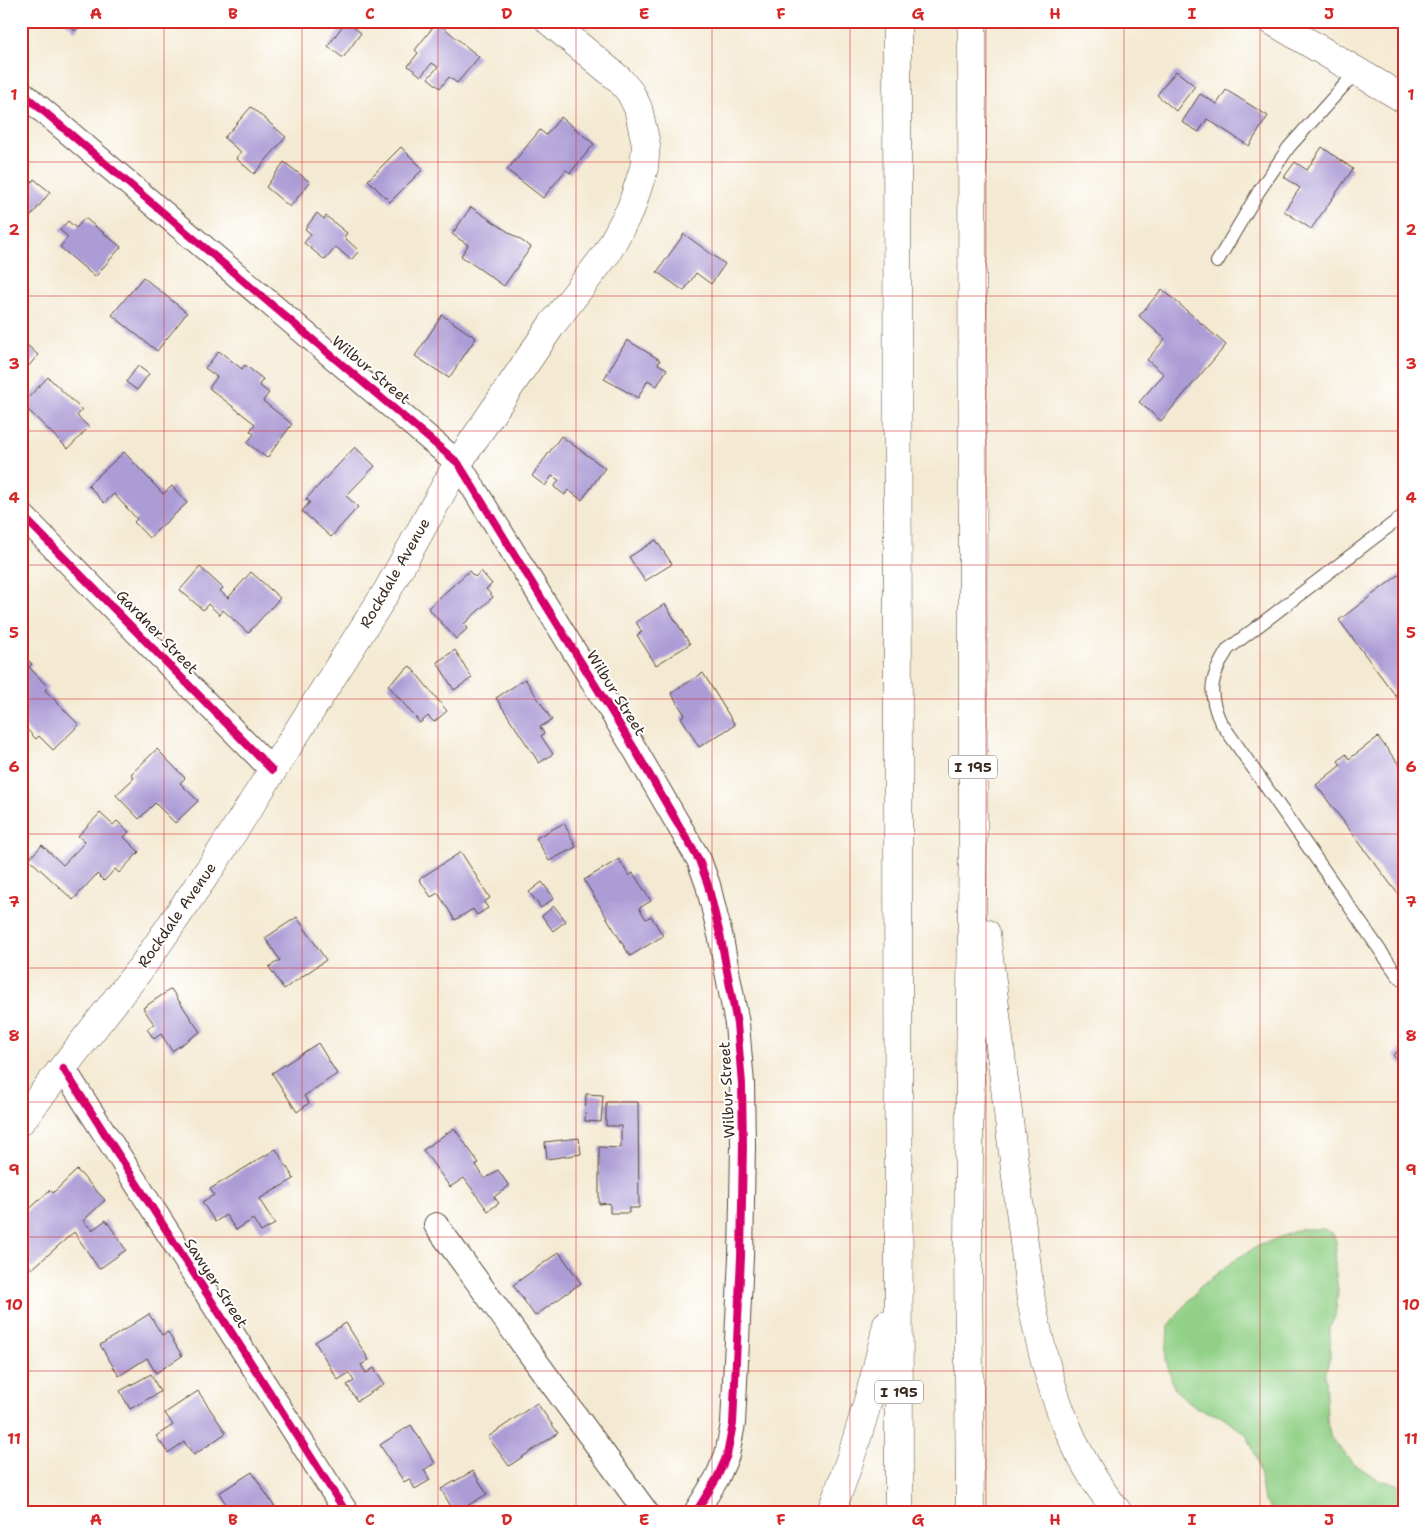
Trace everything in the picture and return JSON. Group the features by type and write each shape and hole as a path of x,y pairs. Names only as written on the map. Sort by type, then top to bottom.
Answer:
{"main road":[{"name":"Rockdale Avenue","path":"21,1122 144,964 182,910 387,591 458,462 551,326 607,253 631,208 644,168 646,144 638,108 630,92 619,79 549,21"},
{"name":"I 195","path":"897,21 899,1512"},
{"name":"I 195","path":"970,1512 968,1242 973,828 972,21"},
{"path":"1272,21 1403,97"},
{"path":"973,828 1031,1300 1040,1345 1061,1413 1074,1445 1091,1475 1118,1512"},
{"path":"831,1512 847,1472 864,1418 877,1370 898,1271"}],"street":[{"name":"Wilbur Street","path":"21,92 458,462 689,840 699,860 708,885 721,938 737,1024 742,1084 743,1145 741,1266 733,1424 727,1455 717,1478 696,1512"},
{"name":"Gardner Street","path":"21,514 272,770"},
{"name":"Sawyer Street","path":"63,1068 346,1512"},
{"path":"436,1225 646,1512"}],"lane":[{"path":"1217,262 1259,191 1289,147 1357,71"},
{"path":"1404,514 1228,650 1218,664 1212,691 1213,706 1220,721 1398,976 1404,981"}],"green space":[{"path":"1382,21 1404,21 1404,35"},
{"path":"1300,1229 1324,1229 1333,1234 1336,1241 1335,1267 1338,1291 1335,1317 1330,1326 1330,1357 1325,1375 1327,1420 1331,1438 1352,1462 1377,1479 1404,1486 1404,1512 1274,1512 1264,1501 1257,1459 1247,1435 1222,1417 1197,1408 1175,1390 1166,1361 1168,1327 1199,1288 1233,1261 1258,1246"}],"building":[{"path":"64,21 83,21 75,31"},
{"path":"346,21 361,33 343,58 328,46"},
{"path":"437,22 479,57 457,83 449,77 440,88 428,78 438,67 432,63 421,76 408,66 418,53 415,50"},
{"path":"1176,71 1195,86 1176,111 1157,95"},
{"path":"1226,90 1268,116 1249,146 1207,119 1199,132 1182,122 1200,94 1217,104"},
{"path":"251,107 286,137 254,174 236,158 241,152 224,138"},
{"path":"561,117 594,144 570,173 566,170 543,198 507,170 540,130 546,135"},
{"path":"401,147 423,169 390,202 368,180"},
{"path":"1322,147 1353,169 1311,229 1284,211 1300,188 1284,177 1295,162 1307,170"},
{"path":"284,162 310,182 290,207 266,187"},
{"path":"21,174 32,182 34,179 50,192 24,225 21,223"},
{"path":"471,207 531,247 504,286 461,256 468,245 452,234"},
{"path":"317,213 324,219 326,216 347,233 344,237 359,251 351,260 336,247 325,260 304,243 311,234 305,229"},
{"path":"85,218 121,247 95,277 60,247 68,237 60,230 68,221 76,228"},
{"path":"684,234 725,264 711,284 696,273 684,291 657,272"},
{"path":"143,277 187,313 157,351 112,315"},
{"path":"1162,289 1226,345 1161,421 1139,402 1164,374 1147,360 1165,339 1139,316"},
{"path":"442,315 476,338 449,378 415,356"},
{"path":"627,340 660,360 658,364 667,369 657,386 648,380 638,398 604,379"},
{"path":"24,342 38,355 21,375 21,345"},
{"path":"219,351 242,369 245,365 263,379 259,385 269,393 263,401 292,424 267,458 247,443 254,434 250,431 255,424 209,388 217,377 205,368"},
{"path":"138,366 149,374 137,390 126,382"},
{"path":"48,377 82,410 77,416 89,427 68,449 22,404"},
{"path":"561,436 605,468 582,500 568,490 565,495 554,487 559,480 552,476 545,486 532,476"},
{"path":"355,447 375,466 346,496 358,507 331,537 302,511 310,502 306,499"},
{"path":"124,452 163,494 172,486 187,503 149,538 134,522 137,519 114,494 104,503 88,485"},
{"path":"656,540 672,564 645,581 629,557"},
{"path":"200,567 223,588 220,591 228,598 251,572 280,598 248,633 223,610 220,615 208,604 203,610 180,590"},
{"path":"469,571 475,577 481,571 492,584 486,589 493,597 464,624 468,628 456,639 428,608"},
{"path":"1404,571 1404,707 1339,620"},
{"path":"665,604 690,644 656,665 637,635 642,632 636,622"},
{"path":"455,650 472,678 454,690 437,662"},
{"path":"21,653 32,664 29,667 48,687 45,690 79,725 53,750 39,736 36,739 21,723 25,719 21,716"},
{"path":"410,666 447,711 434,722 428,716 420,723 388,685"},
{"path":"703,673 735,725 699,747 681,717 685,715 671,693"},
{"path":"525,679 552,720 540,727 544,733 541,736 553,754 539,763 496,698"},
{"path":"1378,737 1404,771 1404,902 1316,785 1341,765 1338,761 1346,754 1349,759"},
{"path":"157,749 185,778 180,783 198,801 175,823 155,803 139,819 116,795 134,778 131,774"},
{"path":"100,813 113,825 117,821 129,832 124,837 139,852 119,873 115,869 104,881 97,874 73,900 29,859 42,845 63,865 85,842 78,836"},
{"path":"564,823 576,847 549,861 536,838"},
{"path":"461,852 490,898 484,902 488,908 477,915 473,909 455,920 438,893 431,897 419,879"},
{"path":"619,859 629,876 633,873 651,901 639,908 646,919 651,916 663,936 630,956 584,880"},
{"path":"542,882 554,898 541,908 529,892"},
{"path":"554,906 566,921 553,931 542,916"},
{"path":"297,917 326,960 284,989 269,967 280,960 265,938"},
{"path":"171,989 200,1032 172,1051 161,1034 154,1039 147,1029 154,1024 143,1008"},
{"path":"318,1043 337,1074 304,1096 309,1103 297,1112 272,1073"},
{"path":"1404,1046 1404,1069 1393,1055"},
{"path":"586,1094 603,1095 601,1122 585,1121"},
{"path":"606,1102 638,1102 639,1208 629,1208 629,1213 610,1213 610,1203 599,1204 599,1147 621,1148 621,1126 606,1126"},
{"path":"454,1128 479,1163 476,1165 485,1179 498,1170 509,1186 494,1197 499,1203 488,1211 464,1178 450,1187 423,1150"},
{"path":"579,1138 581,1154 547,1159 545,1142"},
{"path":"276,1149 294,1179 259,1199 275,1224 261,1232 253,1219 236,1230 226,1215 215,1222 202,1202 214,1195 210,1189"},
{"path":"77,1170 105,1200 83,1221 92,1230 106,1220 126,1250 99,1269 74,1232 32,1269 21,1257 21,1217 50,1190 53,1193"},
{"path":"559,1252 581,1283 535,1316 513,1285"},
{"path":"149,1314 162,1335 168,1332 182,1356 156,1373 147,1358 119,1376 100,1345"},
{"path":"346,1323 369,1360 361,1365 366,1373 374,1368 384,1384 357,1401 347,1385 354,1381 349,1373 338,1380 315,1342"},
{"path":"151,1374 160,1392 130,1409 120,1391"},
{"path":"198,1391 226,1433 194,1455 184,1442 168,1453 156,1436 173,1425 165,1413"},
{"path":"537,1403 558,1433 509,1466 488,1437"},
{"path":"411,1425 435,1463 424,1470 430,1480 415,1489 409,1479 404,1482 380,1445"},
{"path":"473,1471 487,1494 454,1512 441,1489"},
{"path":"252,1472 278,1512 231,1512 219,1493"}],"cycle path":[{"path":"21,92 458,463 634,748 699,860 708,885 721,939 737,1024 742,1084 743,1145 741,1257 733,1424 727,1455 717,1478 696,1512"},
{"path":"21,514 272,770"},
{"path":"63,1068 346,1512"}]}
